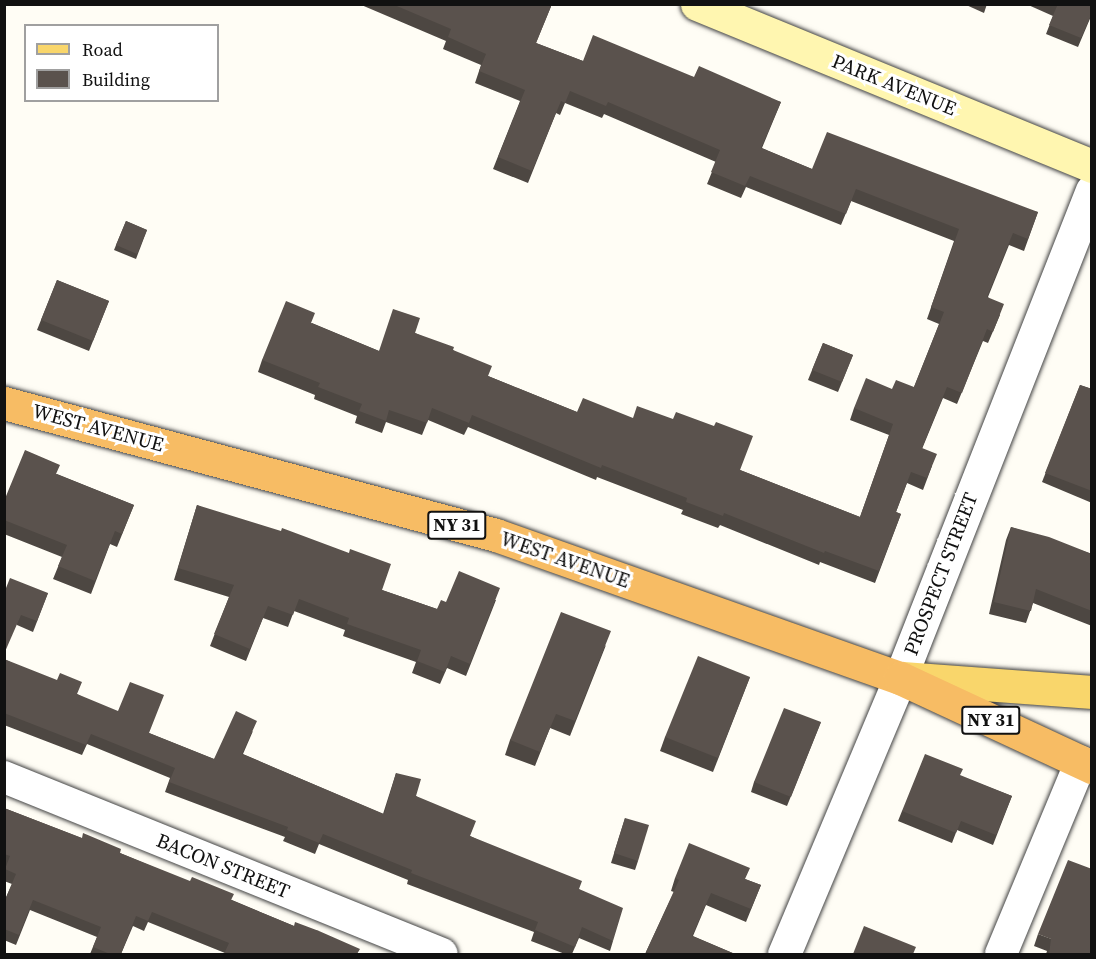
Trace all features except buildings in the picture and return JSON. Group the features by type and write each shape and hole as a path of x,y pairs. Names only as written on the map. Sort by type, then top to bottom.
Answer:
{"highway":[{"name":"WEST AVENUE","path":"4,403 496,535 900,678"},
{"name":"NY 31","path":"900,678 1086,765"}],"main road":[{"name":"PARK AVENUE","path":"697,4 1092,166"},
{"name":"WEST AVENUE","path":"900,678 1092,692"}],"street":[{"name":"PROSPECT STREET","path":"784,954 900,678 1092,190"},
{"path":"1001,954 1086,765"},
{"name":"BACON STREET","path":"4,777 442,954"}]}
